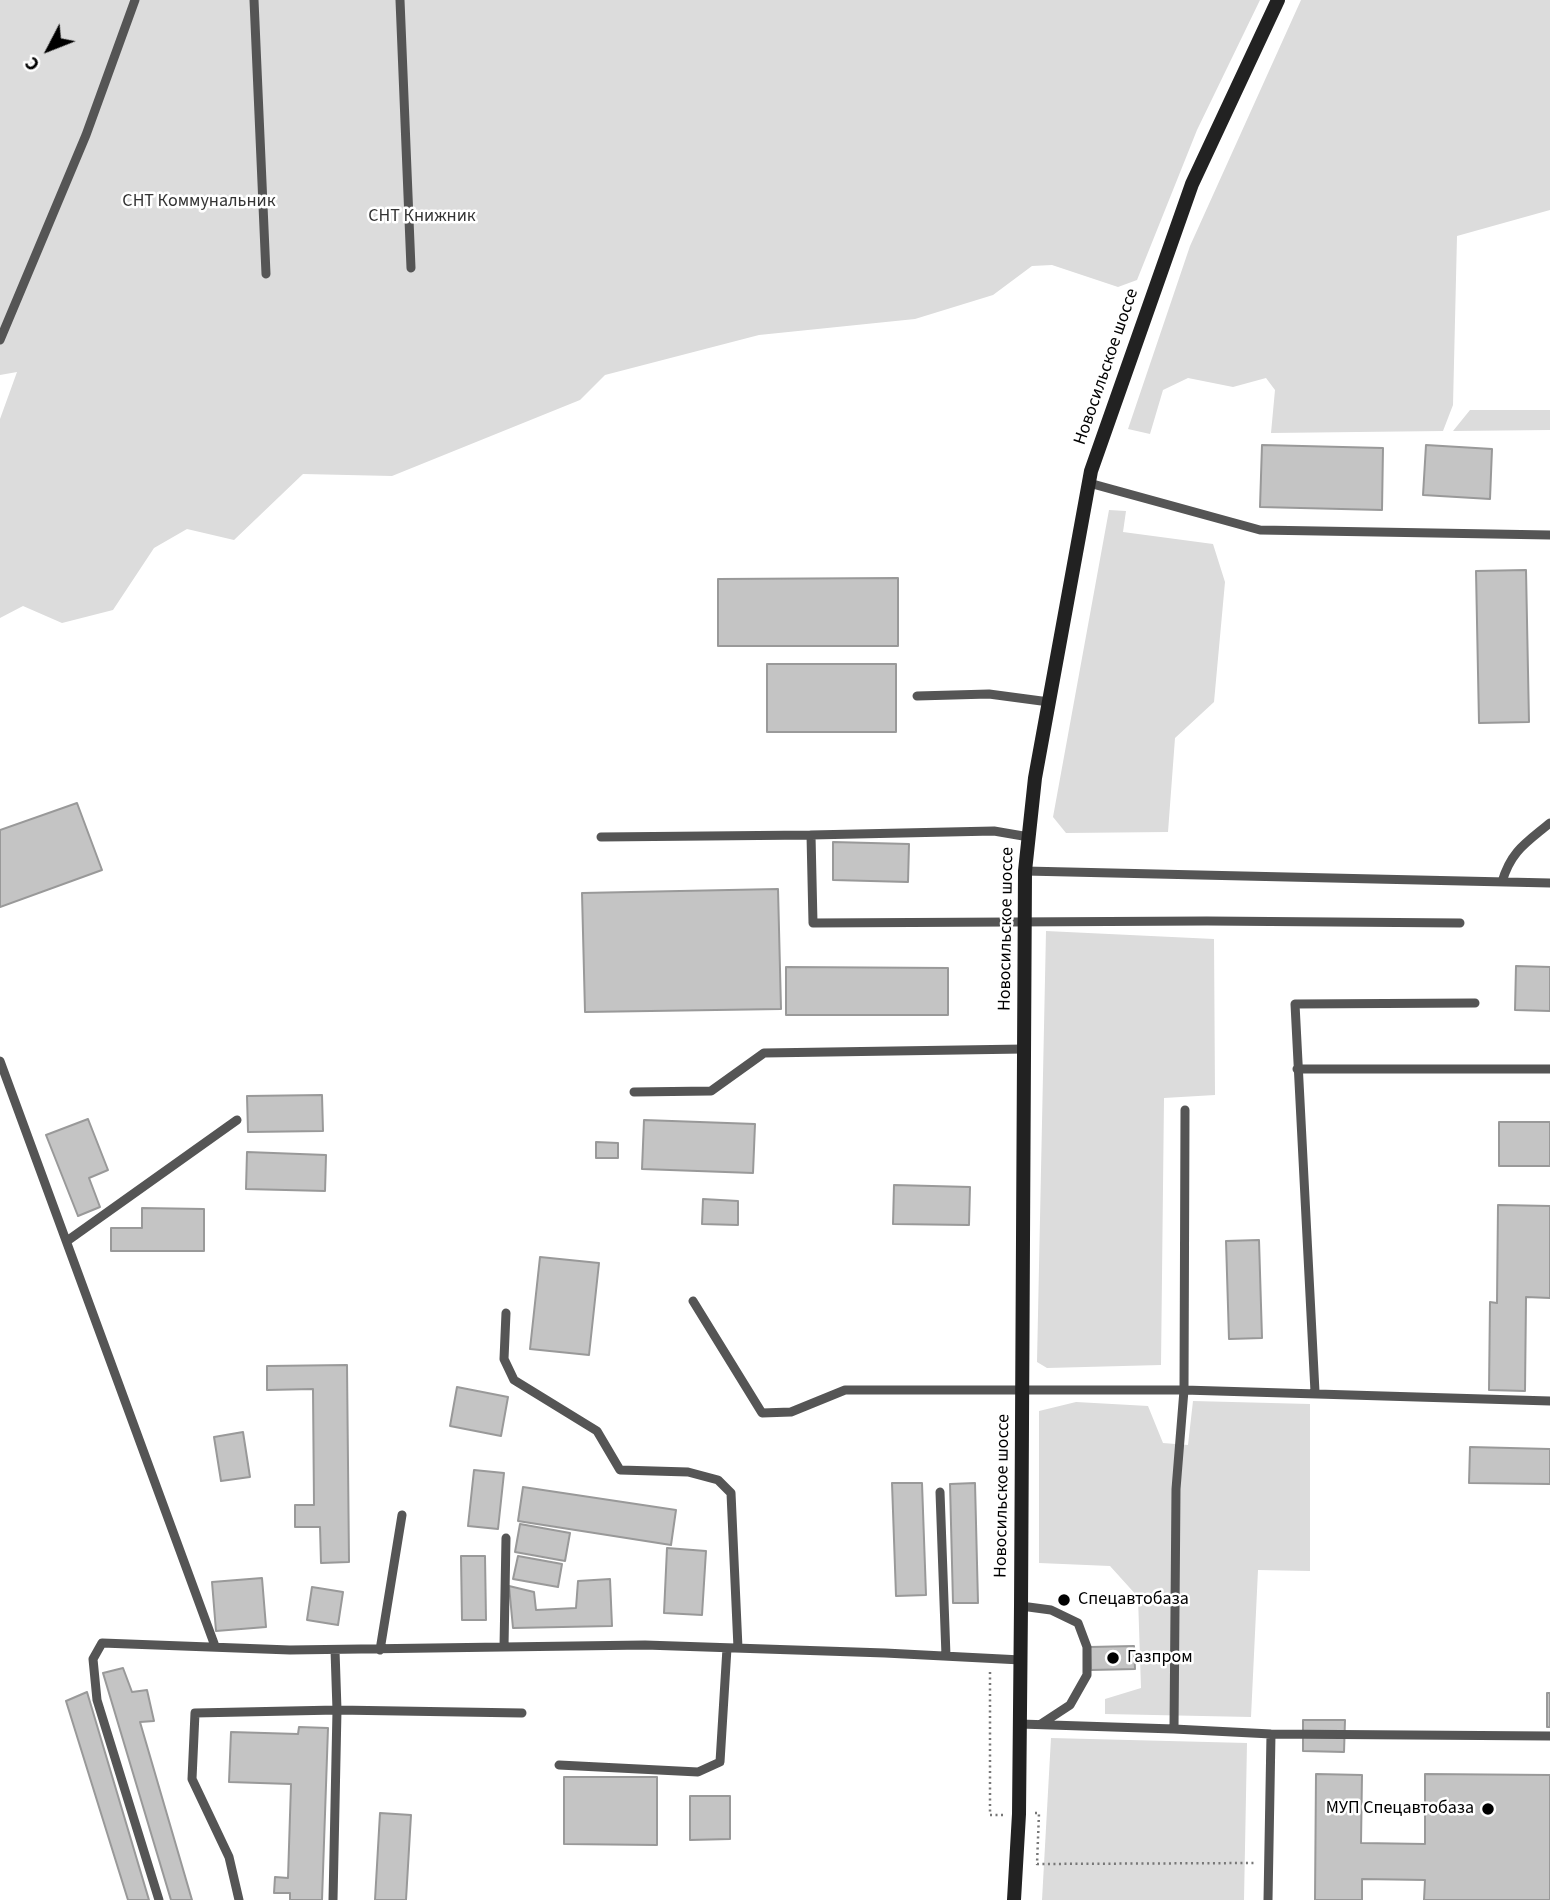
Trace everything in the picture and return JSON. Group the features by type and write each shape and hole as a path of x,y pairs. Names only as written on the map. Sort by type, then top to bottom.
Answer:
{"street":[{"name":"Новосильское шоссе","path":"1014,1900 1019,1814 1021,1660 1025,923 1026,871 1035,778 1089,483 1192,184 1278,0"}],"lane":[{"path":"0,340 86,135 135,0"},
{"path":"254,0 266,274"},
{"path":"400,0 411,268"},
{"path":"1089,483 1260,530 1550,535"},
{"path":"917,696 989,694 1049,702"},
{"path":"1502,882 1508,862 1550,823"},
{"path":"601,837 994,831 1029,836"},
{"path":"811,835 813,923 1460,923"},
{"path":"1026,871 1550,883"},
{"path":"1315,1392 1295,1004 1475,1003"},
{"path":"634,1093 711,1091 764,1053 1024,1049"},
{"path":"0,1061 215,1646"},
{"path":"1297,1069 1550,1069"},
{"path":"1174,1729 1176,1489 1184,1390 1185,1110"},
{"path":"67,1241 237,1120"},
{"path":"693,1301 762,1413 791,1412 845,1390 1315,1392 1550,1401"},
{"path":"506,1313 504,1359 514,1380 597,1431 620,1470 688,1472 719,1480 731,1493 738,1648"},
{"path":"940,1492 946,1657"},
{"path":"380,1650 402,1516"},
{"path":"504,1647 506,1538"},
{"path":"1021,1606 1051,1611 1078,1623 1087,1647 1087,1675 1070,1704 1041,1724"},
{"path":"159,1900 97,1700 93,1659 102,1643 290,1650 645,1645 1021,1660"},
{"path":"559,1765 698,1772 720,1762 727,1648"},
{"path":"333,1900 337,1710 335,1650"},
{"path":"239,1900 229,1857 192,1779 195,1713 337,1710 522,1713"},
{"path":"1020,1724 1270,1734 1550,1736"},
{"path":"1268,1900 1270,1734"}],"path":[{"path":"990,1659 989,1815 1039,1813 1037,1864 1268,1863"}],"green space":[{"path":"0,0 1260,0 1197,130 1137,280 1118,287 1052,265 1032,266 993,295 915,319 759,335 605,375 580,400 392,476 303,474 234,540 187,529 154,548 113,610 62,623 23,606 0,618 0,419 17,372 0,375"},
{"path":"1301,0 1550,0 1550,210 1457,236 1453,405 1443,431 1271,433 1275,390 1266,378 1233,387 1188,378 1163,390 1150,434 1128,429 1190,246"},
{"path":"1470,410 1550,410 1550,430 1453,431"},
{"path":"1109,510 1126,511 1123,532 1213,544 1225,582 1214,702 1175,738 1168,832 1066,833 1053,817"},
{"path":"1046,931 1214,939 1215,1095 1164,1098 1161,1365 1047,1368 1037,1362"},
{"path":"1193,1401 1310,1404 1310,1571 1258,1570 1251,1717 1105,1714 1105,1699 1141,1688 1138,1597 1110,1566 1039,1563 1039,1411 1076,1402 1148,1406 1163,1443 1188,1445"},
{"path":"1051,1738 1247,1743 1244,1900 1042,1900"}],"building":[{"path":"1262,445 1383,448 1382,510 1260,507"},
{"path":"1426,445 1492,449 1490,499 1423,495"},
{"path":"1526,570 1529,722 1479,723 1476,571"},
{"path":"898,578 898,646 718,646 718,579"},
{"path":"767,664 896,664 896,732 767,732"},
{"path":"77,803 102,870 0,907 0,830"},
{"path":"833,842 909,844 908,882 833,880"},
{"path":"778,889 781,1009 585,1012 582,893"},
{"path":"1516,966 1550,967 1550,1011 1515,1010"},
{"path":"786,967 948,968 948,1015 786,1015"},
{"path":"322,1095 323,1131 248,1132 247,1096"},
{"path":"88,1119 108,1170 89,1178 100,1207 78,1216 46,1135"},
{"path":"644,1120 755,1124 753,1173 642,1169"},
{"path":"1499,1122 1550,1122 1550,1166 1499,1166"},
{"path":"596,1142 618,1143 618,1158 596,1158"},
{"path":"247,1152 326,1155 325,1191 246,1189"},
{"path":"894,1185 970,1187 969,1225 893,1224"},
{"path":"703,1199 738,1201 738,1225 702,1224"},
{"path":"1498,1205 1550,1206 1550,1298 1526,1297 1525,1391 1489,1390 1490,1302 1497,1303"},
{"path":"142,1208 204,1209 204,1251 111,1251 111,1228 142,1228"},
{"path":"1259,1240 1262,1338 1229,1339 1226,1241"},
{"path":"540,1257 599,1263 589,1355 530,1349"},
{"path":"347,1365 349,1562 321,1563 320,1527 295,1527 295,1505 314,1505 313,1389 267,1390 267,1366"},
{"path":"457,1387 508,1397 501,1436 450,1426"},
{"path":"243,1432 250,1477 221,1481 214,1437"},
{"path":"1470,1447 1550,1449 1550,1484 1469,1483"},
{"path":"474,1470 504,1473 498,1529 468,1526"},
{"path":"892,1483 922,1483 926,1595 896,1596"},
{"path":"975,1483 978,1603 953,1603 950,1484"},
{"path":"523,1487 676,1510 671,1545 518,1521"},
{"path":"520,1524 570,1533 565,1561 515,1552"},
{"path":"667,1548 706,1551 702,1615 664,1613"},
{"path":"461,1556 485,1556 486,1620 462,1620"},
{"path":"518,1556 562,1564 558,1587 513,1579"},
{"path":"262,1578 266,1627 216,1631 212,1582"},
{"path":"610,1579 612,1626 513,1628 509,1586 534,1592 536,1610 576,1608 578,1581"},
{"path":"312,1587 343,1592 338,1625 307,1620"},
{"name":"Газпром","path":"1134,1646 1135,1669 1091,1670 1090,1647"},
{"path":"123,1668 132,1692 147,1690 154,1721 140,1722 192,1900 171,1900 103,1673"},
{"path":"87,1692 149,1900 128,1900 66,1701"},
{"path":"1547,1693 1550,1693 1550,1727 1547,1727"},
{"path":"1303,1720 1345,1720 1344,1752 1303,1751"},
{"path":"299,1727 328,1728 322,1900 290,1900 290,1893 274,1893 275,1877 288,1878 291,1784 229,1782 231,1732 298,1734"},
{"name":"МУП Спецавтобаза","path":"1316,1774 1362,1775 1361,1843 1425,1844 1425,1774 1550,1775 1550,1900 1424,1900 1425,1880 1362,1879 1362,1900 1315,1900"},
{"path":"564,1777 657,1777 657,1845 564,1844"},
{"path":"690,1796 730,1796 730,1839 690,1840"},
{"path":"380,1813 411,1815 406,1900 375,1900"}],"place":[{"name":"Спецавтобаза","path":"1064,1600"},
{"name":"Газпром","path":"1113,1658"},
{"name":"МУП Спецавтобаза","path":"1488,1809"}],"park label":[{"name":"СНТ Коммунальник","path":"199,202"},
{"name":"СНТ Книжник","path":"422,217"}]}
